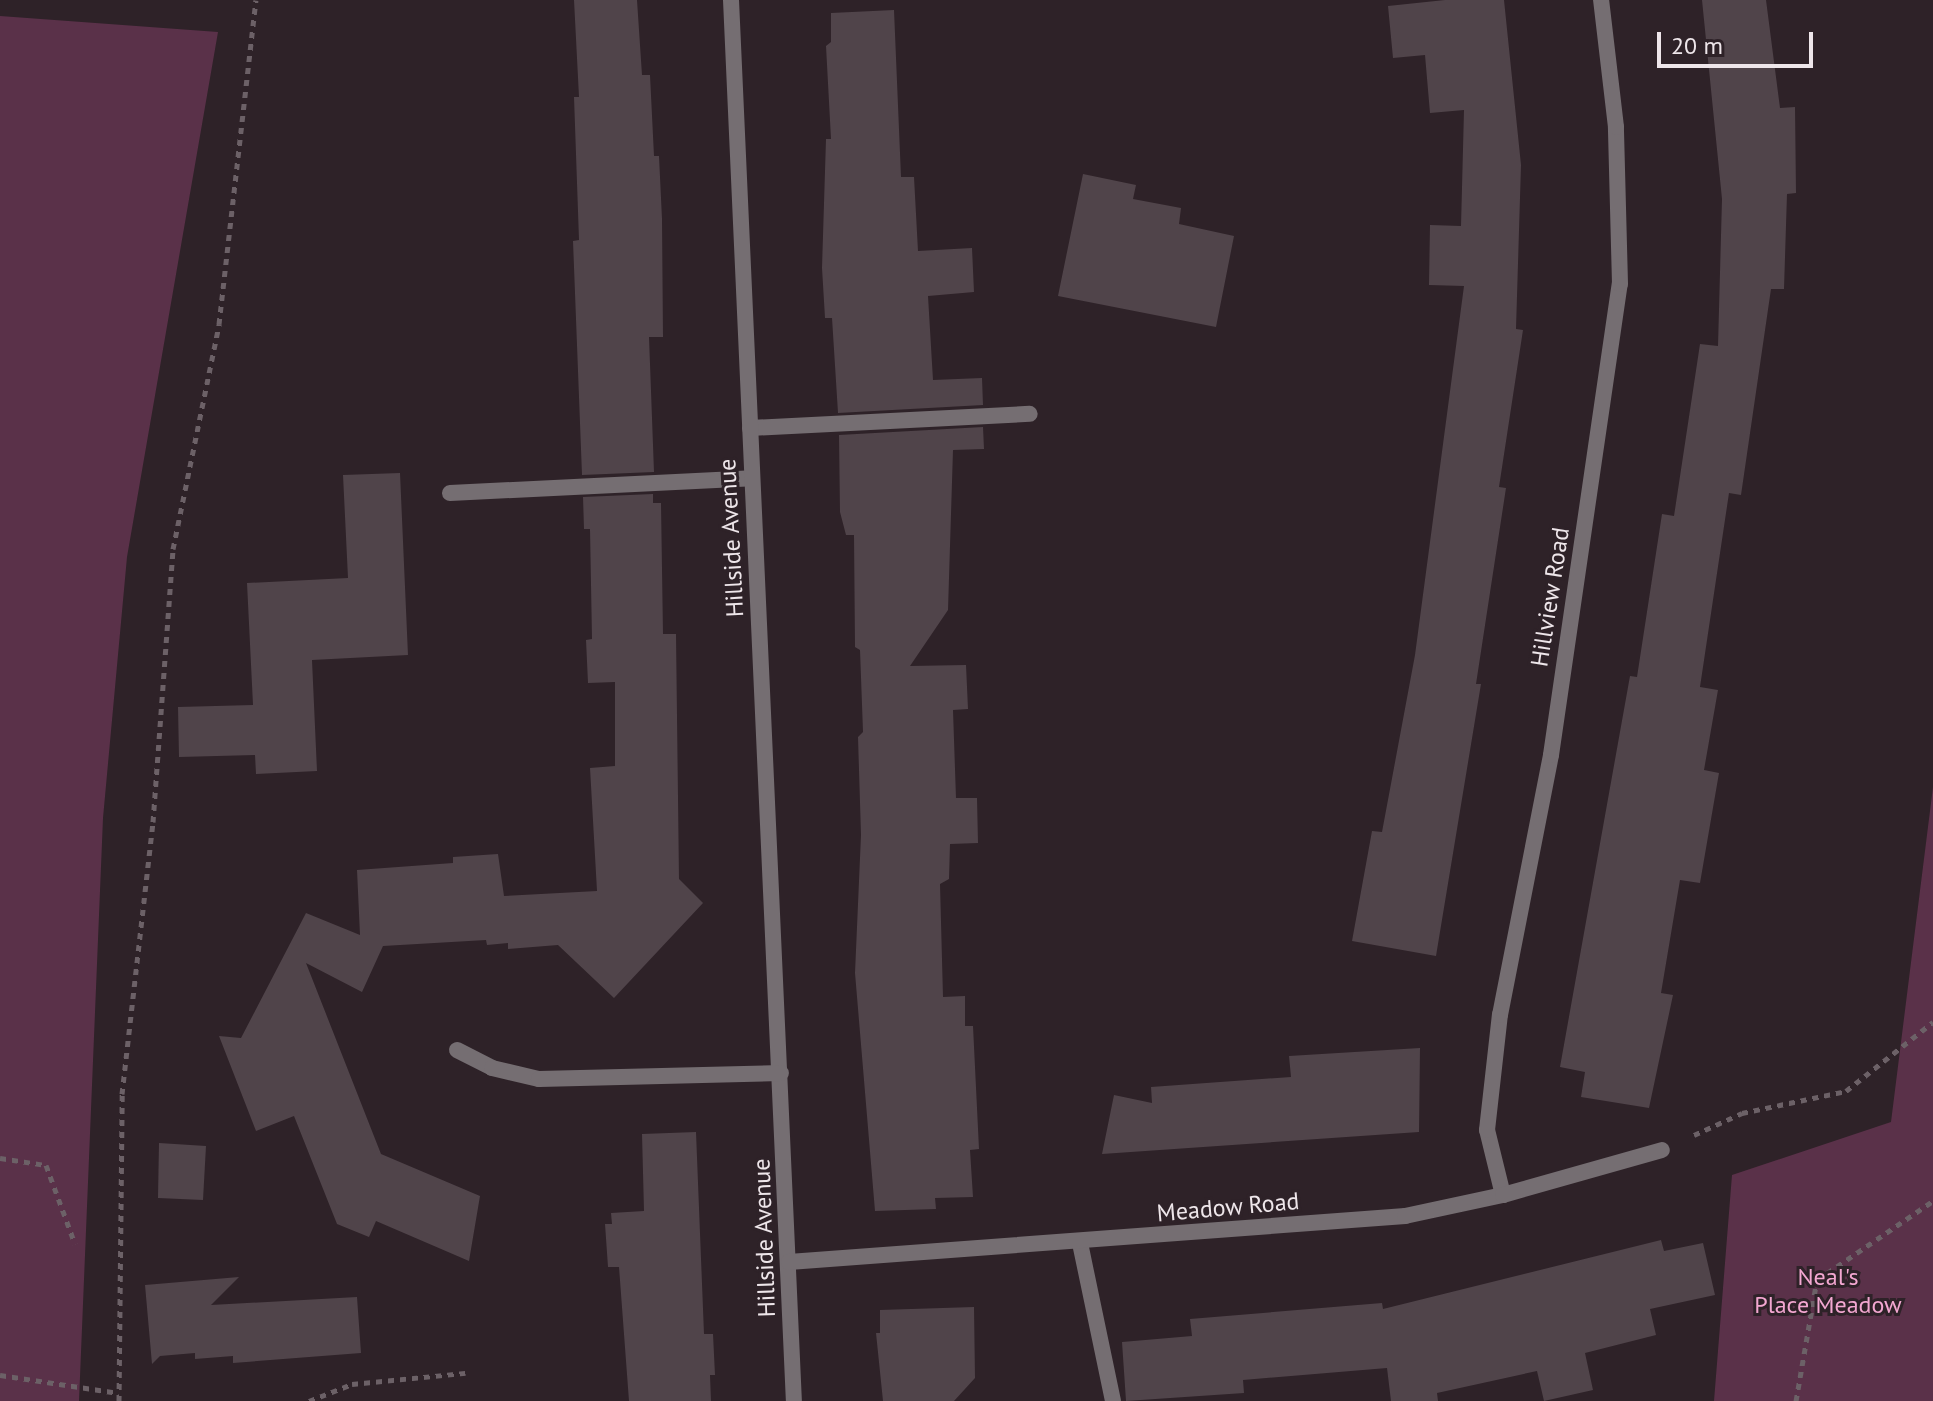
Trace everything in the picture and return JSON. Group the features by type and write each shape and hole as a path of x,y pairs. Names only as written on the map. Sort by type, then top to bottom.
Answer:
{"street":[{"name":"Hillside Avenue","path":"731,0 794,1401"},
{"name":"Hillview Road","path":"1503,1195 1487,1130 1500,1015 1551,755 1620,284 1616,127 1601,0"},
{"path":"750,428 1030,414"},
{"path":"450,493 752,478"},
{"path":"457,1050 492,1068 539,1079 781,1073"},
{"name":"Meadow Road","path":"789,1262 1080,1243 1405,1216 1503,1195 1662,1150"},
{"path":"1080,1243 1113,1401"}],"path":[{"path":"119,1401 122,1094 153,822 173,549 219,324 256,0"},
{"path":"1662,1150 1742,1113 1846,1091 1933,1022"},
{"path":"0,1158 46,1165 75,1244"},
{"path":"1796,1401 1817,1280 1933,1201"},
{"path":"309,1401 352,1384 465,1373"},
{"path":"0,1375 119,1393"}],"green space":[{"path":"0,16 218,32 127,557 103,818 79,1401 0,1401"},
{"name":"Neal's Place Meadow","path":"1933,787 1933,1401 1714,1401 1732,1175 1891,1122"}],"building":[{"path":"574,0 637,0 642,75 650,75 654,156 659,156 662,219 663,337 649,337 654,472 582,475 573,241 579,240 574,97 579,97"},
{"path":"1445,0 1504,0 1521,165 1516,329 1523,330 1499,487 1506,488 1476,684 1481,684 1436,956 1352,941 1372,831 1382,832 1415,655 1464,286 1429,285 1430,225 1461,226 1464,110 1430,113 1425,55 1393,58 1388,6"},
{"path":"1702,0 1766,0 1780,108 1795,107 1796,193 1787,194 1784,289 1771,289 1741,495 1729,493 1700,687 1718,690 1704,770 1719,773 1700,883 1680,880 1661,993 1673,995 1649,1108 1581,1097 1585,1072 1560,1067 1630,676 1637,677 1662,514 1674,516 1700,344 1718,346 1722,199"},
{"path":"894,10 901,177 914,177 918,251 972,248 974,292 928,296 933,380 982,378 983,405 838,413 832,318 825,318 822,268 826,139 831,139 826,46 831,42 831,13"},
{"path":"1083,174 1136,185 1133,199 1181,208 1179,224 1234,236 1216,327 1058,296"},
{"path":"983,427 984,449 953,450 948,610 910,666 966,665 968,709 953,710 956,798 977,798 978,843 950,844 949,879 940,884 943,997 965,996 965,1026 973,1026 979,1149 970,1150 973,1197 935,1198 936,1209 875,1211 855,973 861,835 858,737 863,732 860,650 855,647 854,535 846,535 840,512 839,435"},
{"path":"400,473 408,655 312,660 317,771 256,774 255,755 179,757 178,707 253,705 247,583 348,578 343,475"},
{"path":"653,494 653,503 661,503 663,634 676,634 679,879 703,903 614,998 558,945 508,949 508,943 487,945 486,940 383,946 362,992 306,963 381,1154 480,1196 469,1261 376,1221 369,1237 337,1224 294,1116 256,1131 219,1036 241,1038 306,913 360,935 357,870 453,863 453,857 498,854 504,896 597,891 590,768 615,766 615,682 588,683 586,640 592,639 590,529 584,529 583,497"},
{"path":"1420,1048 1419,1132 1102,1154 1114,1095 1152,1103 1151,1087 1291,1077 1289,1056"},
{"path":"696,1132 704,1334 713,1334 715,1375 710,1375 711,1401 629,1401 619,1267 608,1267 605,1224 612,1224 611,1213 644,1211 642,1134"},
{"path":"159,1143 206,1146 203,1200 158,1198"},
{"path":"1661,1240 1664,1251 1703,1243 1715,1295 1650,1309 1656,1335 1585,1353 1593,1390 1544,1401 1537,1371 1437,1393 1438,1401 1391,1401 1387,1368 1243,1380 1244,1393 1126,1401 1122,1342 1192,1336 1190,1319 1382,1303 1383,1309"},
{"path":"239,1277 211,1305 357,1297 361,1353 233,1363 233,1356 195,1359 195,1353 160,1356 152,1364 145,1285"},
{"path":"974,1307 975,1378 954,1401 883,1401 876,1333 880,1333 880,1310"}]}
